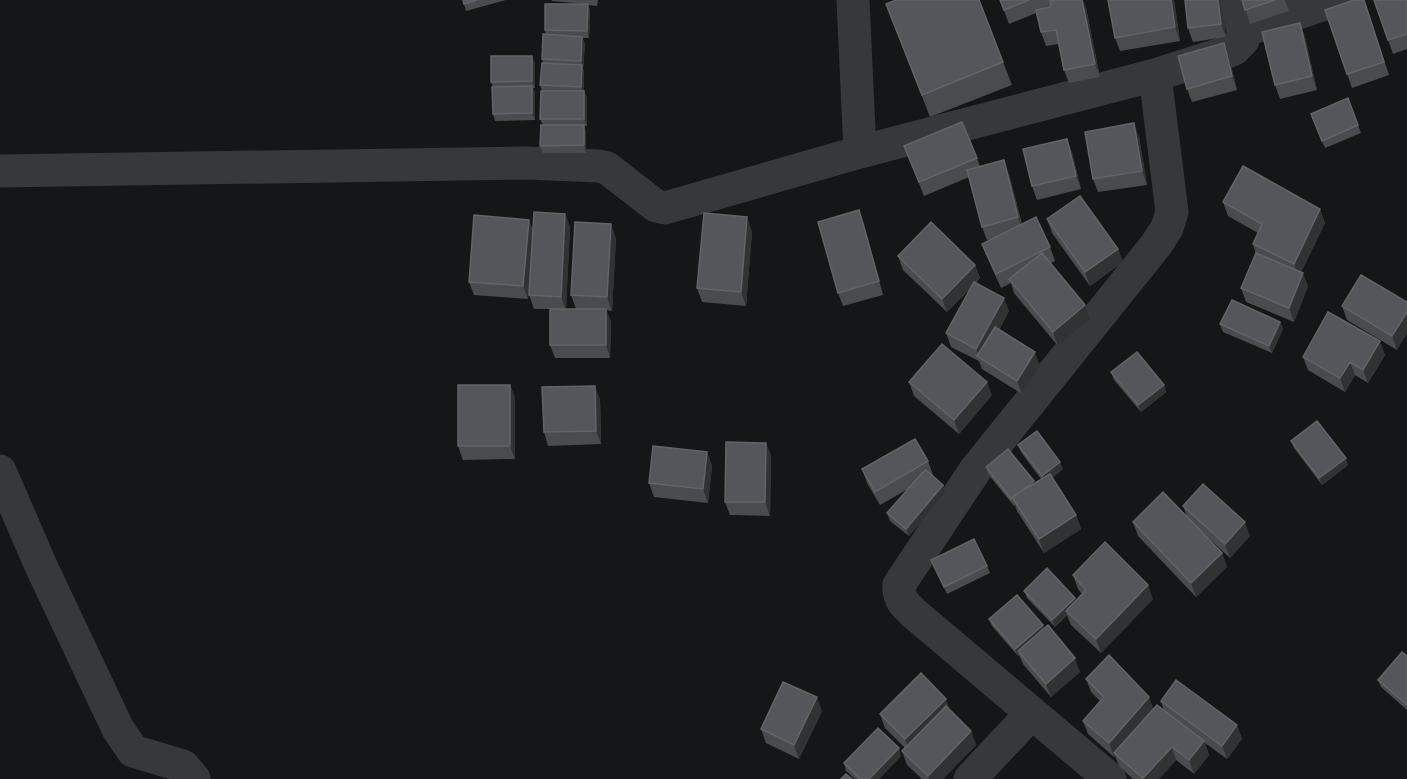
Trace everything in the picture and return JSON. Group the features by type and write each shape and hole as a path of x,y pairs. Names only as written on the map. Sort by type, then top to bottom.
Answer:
{"street":[{"path":"853,0 860,152"},
{"path":"0,171 526,163 599,166 607,168 656,207 665,208 860,152 1155,75 1234,50 1243,40 1240,15 1336,0"},
{"path":"1110,779 916,616 901,601 899,585 976,469 1156,245 1167,228 1172,212 1155,75"},
{"path":"0,471 11,529 118,729 133,750 183,766 195,779"},
{"path":"970,779 1032,713"}],"building":[{"path":"463,0 477,0 464,4"},
{"path":"896,0 979,0 1003,62 922,95 886,4"},
{"path":"1000,0 1029,0 1004,10"},
{"path":"1082,0 1095,64 1064,70 1056,30 1041,32 1036,10 1051,7 1050,1"},
{"path":"1108,0 1171,0 1175,27 1115,38"},
{"path":"1185,0 1218,0 1221,24 1188,28"},
{"path":"1242,0 1275,0 1245,10"},
{"path":"1354,0 1364,0 1384,62 1347,74 1325,10"},
{"path":"1374,0 1407,0 1407,34 1388,40"},
{"path":"545,4 588,4 587,31 545,30"},
{"path":"1300,23 1312,76 1275,85 1262,32"},
{"path":"543,34 582,37 581,61 542,59"},
{"path":"1224,43 1232,76 1187,89 1178,56"},
{"path":"491,56 532,56 532,81 491,82"},
{"path":"542,63 582,65 581,87 540,85"},
{"path":"532,86 532,113 493,114 492,87"},
{"path":"541,91 584,91 584,119 540,119"},
{"path":"1348,98 1358,125 1322,141 1311,114"},
{"path":"962,122 977,158 919,182 904,146"},
{"path":"1134,123 1142,171 1093,179 1085,132"},
{"path":"541,125 584,125 584,145 540,146"},
{"path":"1067,139 1076,176 1032,186 1023,149"},
{"path":"1004,160 1018,217 982,227 967,170"},
{"path":"1243,166 1320,209 1294,264 1253,244 1262,224 1223,202"},
{"path":"1080,196 1118,249 1085,272 1047,219"},
{"path":"859,210 879,281 838,293 818,222"},
{"path":"534,212 565,214 561,297 529,295"},
{"path":"704,213 747,217 741,292 697,288"},
{"path":"474,215 529,220 523,286 469,282"},
{"path":"1036,217 1050,247 996,274 982,244"},
{"path":"575,222 611,224 607,297 571,295"},
{"path":"931,222 975,265 942,299 898,256"},
{"path":"1042,253 1085,305 1053,332 1009,279"},
{"path":"1256,253 1303,273 1289,308 1241,288"},
{"path":"1361,275 1407,302 1407,312 1392,336 1342,306"},
{"path":"974,282 1004,298 976,349 946,333"},
{"path":"1232,300 1280,322 1269,346 1220,324"},
{"path":"550,309 606,309 606,345 550,345"},
{"path":"1328,312 1380,341 1363,370 1350,362 1340,378 1303,357"},
{"path":"995,327 1035,352 1017,381 977,356"},
{"path":"942,344 987,382 954,420 909,382"},
{"path":"1137,352 1164,385 1138,405 1111,372"},
{"path":"458,385 510,385 510,446 458,446"},
{"path":"595,386 596,431 544,432 542,387"},
{"path":"1317,421 1346,458 1319,478 1291,441"},
{"path":"1037,431 1060,462 1042,476 1018,445"},
{"path":"915,439 928,461 875,492 862,469"},
{"path":"726,442 766,443 765,502 725,502"},
{"path":"653,446 707,452 703,489 649,483"},
{"path":"1008,449 1034,481 1011,499 986,467"},
{"path":"926,470 943,485 906,529 887,513"},
{"path":"1050,474 1076,515 1039,539 1012,497"},
{"path":"1203,484 1245,522 1225,544 1183,506"},
{"path":"1163,492 1222,553 1191,583 1133,522"},
{"path":"974,539 987,566 944,587 931,560"},
{"path":"1105,542 1148,585 1096,639 1066,611 1086,590 1073,575"},
{"path":"1047,568 1075,598 1052,620 1024,591"},
{"path":"1017,595 1043,625 1015,649 989,619"},
{"path":"1048,625 1075,658 1046,684 1018,651"},
{"path":"1402,652 1407,656 1407,705 1378,680"},
{"path":"1109,655 1149,697 1109,743 1083,721 1104,697 1086,679"},
{"path":"921,673 946,699 905,739 880,714"},
{"path":"1176,680 1237,725 1222,746 1161,701"},
{"path":"783,682 817,697 794,745 761,729"},
{"path":"1157,705 1204,741 1189,760 1172,747 1143,778 1114,753"},
{"path":"946,706 971,731 928,776 902,751"},
{"path":"878,728 899,748 869,779 860,779 844,763"},
{"path":"846,774 852,779 841,779"}]}
